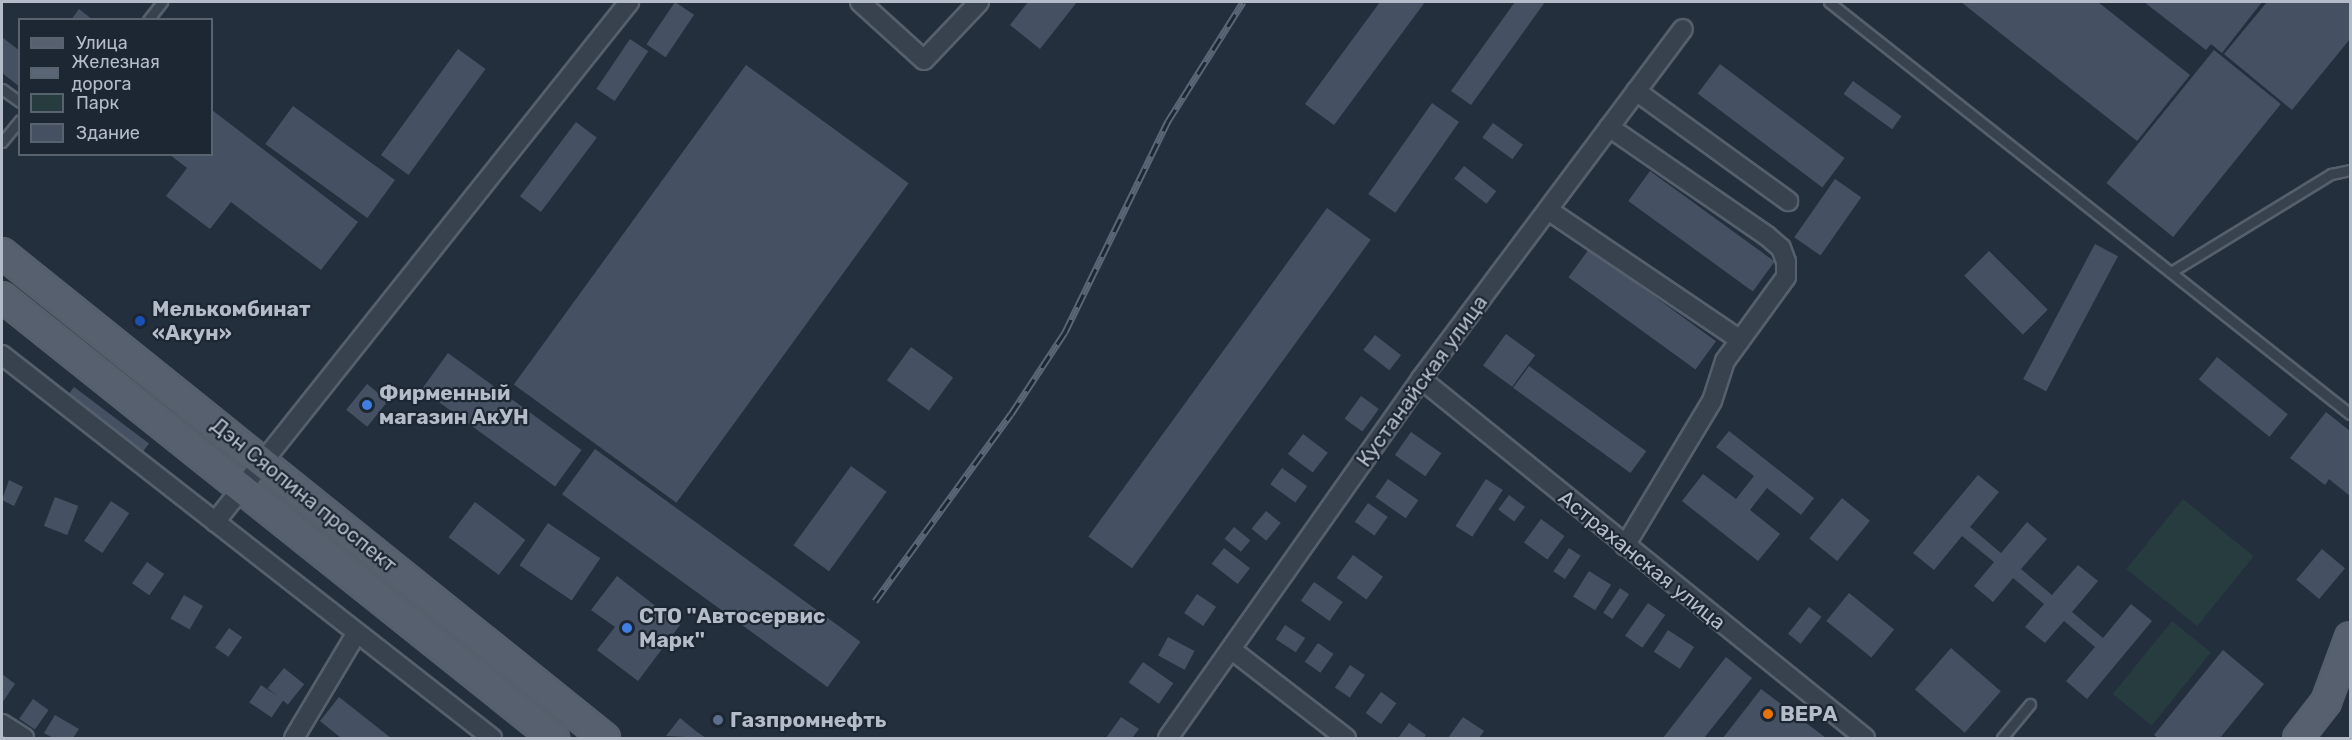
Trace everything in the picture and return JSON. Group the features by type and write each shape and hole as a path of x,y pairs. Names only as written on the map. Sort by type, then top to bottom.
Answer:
{"main road":[{"name":"Дэн Сяопина проспект","path":"2,253 605,738"},
{"name":"Дэн Сяопина проспект","path":"2,297 554,738"},
{"path":"2326,702 2350,637"},
{"path":"2298,738 2326,702 2350,684"}],"street":[{"path":"215,522 629,2"},
{"path":"860,2 924,60 979,2"},
{"name":"Кустанайская улица","path":"1168,738 1421,379 1683,29"},
{"path":"1636,91 1788,201"},
{"path":"1609,127 1780,248 1786,277 1725,361 1712,401 1625,546"},
{"path":"1548,210 1740,340"},
{"path":"2,355 356,634 492,738"},
{"name":"Астраханская улица","path":"1421,379 1860,737"},
{"path":"294,738 356,634"},
{"path":"1232,650 1346,738"},
{"path":"2,724 24,738"}],"lane":[{"path":"150,18 162,2"},
{"path":"1828,2 2350,414"},
{"path":"2,89 18,101"},
{"path":"2,142 18,122"},
{"path":"2171,272 2331,174 2350,170"},
{"path":"2002,738 2030,704"}],"green space":[{"path":"2183,499 2254,556 2197,626 2126,569"},
{"path":"2172,621 2211,652 2152,726 2113,694"}],"building":[{"path":"675,2 694,15 666,57 646,44"},
{"path":"1028,2 1077,2 1040,49 1010,25"},
{"path":"1380,2 1425,2 1334,125 1305,104"},
{"path":"1515,2 1545,2 1471,105 1451,91"},
{"path":"1961,2 2098,2 2190,75 2137,141"},
{"path":"2144,2 2262,2 2222,53 2211,44 2206,50"},
{"path":"2267,2 2350,2 2350,39 2292,110 2224,54"},
{"path":"79,9 90,18 72,18"},
{"path":"2,37 18,49 18,85 2,73"},
{"path":"630,39 648,51 615,101 596,89"},
{"path":"458,49 486,69 409,175 381,155"},
{"path":"2214,50 2281,104 2173,237 2106,183"},
{"path":"1720,64 1845,158 1822,187 1698,94"},
{"path":"746,65 909,183 676,503 514,385"},
{"path":"1853,81 1902,116 1892,129 1844,94"},
{"path":"1432,103 1459,122 1395,213 1368,194"},
{"path":"293,106 395,180 367,218 265,144"},
{"path":"213,111 358,222 321,270 231,202 210,229 166,196 187,168 172,156 213,156"},
{"path":"576,122 597,138 541,212 520,196"},
{"path":"1493,123 1523,145 1512,159 1482,138"},
{"path":"1464,166 1496,191 1486,204 1454,179"},
{"path":"1650,171 1775,262 1753,291 1628,201"},
{"path":"1835,179 1861,197 1820,256 1794,237"},
{"path":"1327,208 1371,240 1132,568 1088,536"},
{"path":"2095,244 2118,256 2046,391 2023,379"},
{"path":"1589,249 1716,341 1695,370 1568,277"},
{"path":"1989,251 2048,310 2023,334 1964,276"},
{"path":"1506,334 1535,355 1512,387 1483,366"},
{"path":"1375,335 1401,355 1389,370 1363,350"},
{"path":"911,347 953,378 929,411 887,380"},
{"path":"448,353 581,450 555,486 422,389"},
{"path":"2217,357 2288,414 2269,437 2199,380"},
{"path":"1529,366 1646,451 1630,473 1513,388"},
{"name":"Фирменный магазин АкУН","path":"367,384 388,401 367,427 346,410"},
{"path":"74,387 149,444 141,455 66,398"},
{"path":"1361,396 1379,409 1362,432 1345,419"},
{"path":"2326,412 2350,431 2350,496 2329,479 2325,485 2290,458"},
{"path":"1729,431 1814,498 1801,515 1767,488 1750,510 1780,534 1758,561 1682,501 1703,474 1736,499 1754,476 1716,447"},
{"path":"1411,432 1441,453 1425,476 1395,455"},
{"path":"1303,434 1328,453 1313,473 1288,454"},
{"path":"595,449 860,642 827,687 562,494"},
{"path":"851,466 887,492 829,571 793,545"},
{"path":"1282,468 1307,486 1295,502 1270,484"},
{"path":"1978,475 1999,492 1970,527 2001,553 2027,522 2047,539 2021,569 2052,595 2078,565 2098,581 2072,612 2103,638 2131,604 2152,621 2087,699 2066,681 2095,647 2064,621 2045,643 2025,627 2044,604 2013,578 1993,602 1974,586 1994,562 1962,536 1934,570 1913,553"},
{"path":"1388,479 1418,500 1406,518 1375,497"},
{"path":"1486,479 1503,490 1472,537 1456,526"},
{"path":"9,480 23,487 14,506 2,500"},
{"path":"1509,495 1525,507 1514,521 1498,509"},
{"path":"55,497 78,506 67,535 44,526"},
{"path":"1842,498 1870,521 1837,561 1809,538"},
{"path":"111,501 129,513 102,553 84,541"},
{"path":"475,502 525,540 499,575 449,537"},
{"path":"1368,503 1388,517 1374,536 1355,522"},
{"path":"1266,511 1281,523 1266,541 1252,529"},
{"path":"1541,519 1564,536 1547,560 1524,542"},
{"path":"548,523 600,558 572,601 519,565"},
{"path":"1234,527 1250,540 1241,552 1225,539"},
{"path":"1224,548 1250,568 1238,584 1212,564"},
{"path":"1569,548 1581,556 1565,579 1553,571"},
{"path":"2322,549 2345,568 2319,599 2296,580"},
{"path":"1353,555 1383,577 1366,599 1337,578"},
{"path":"147,562 164,574 149,595 132,583"},
{"path":"1589,571 1611,585 1595,610 1573,596"},
{"path":"617,576 680,625 638,681 597,650 615,627 591,610"},
{"path":"1314,582 1343,602 1329,621 1301,601"},
{"path":"1620,588 1629,594 1612,619 1603,613"},
{"path":"1849,593 1894,630 1871,657 1826,621"},
{"path":"1197,594 1216,607 1203,626 1184,613"},
{"path":"184,595 203,606 190,629 171,618"},
{"path":"1648,603 1665,615 1642,648 1625,636"},
{"path":"1809,607 1822,617 1801,644 1788,634"},
{"path":"1285,625 1305,638 1296,652 1276,639"},
{"path":"229,628 242,637 228,657 215,648"},
{"path":"1668,630 1694,647 1680,669 1654,652"},
{"path":"1168,637 1194,651 1185,670 1158,656"},
{"path":"1318,643 1334,654 1320,673 1305,662"},
{"path":"1951,648 2001,691 1965,733 1915,690"},
{"path":"2223,650 2264,684 2220,738 2158,738 2154,735"},
{"path":"1726,657 1752,678 1704,738 1663,738"},
{"path":"1143,662 1173,683 1159,704 1129,682"},
{"path":"1350,665 1365,675 1350,697 1335,687"},
{"path":"284,668 304,684 288,705 268,688"},
{"path":"2,674 15,684 2,703"},
{"path":"261,685 283,700 272,718 249,702"},
{"name":"ВЕРА","path":"1761,689 1826,738 1723,738"},
{"path":"1381,692 1396,703 1381,724 1366,713"},
{"path":"339,697 391,738 341,738 320,721"},
{"path":"33,699 49,710 35,730 19,719"},
{"path":"55,715 79,729 73,738 53,738 44,733"},
{"path":"1121,717 1139,729 1132,738 1106,738"},
{"path":"1463,717 1484,731 1479,738 1448,738"},
{"path":"680,718 697,732 706,738 666,736"},
{"path":"1409,723 1426,735 1424,738 1398,738"}],"railway":[{"path":"875,601 1011,414 1065,332 1168,121 1243,2"}],"place":[{"name":"Мелькомбинат «Акун»","path":"140,321"},
{"name":"Фирменный магазин АкУН","path":"367,405"},
{"name":"СТО ''Автосервис Марк''","path":"627,628"},
{"name":"ВЕРА","path":"1768,714"},
{"name":"Газпромнефть","path":"718,720"}]}
